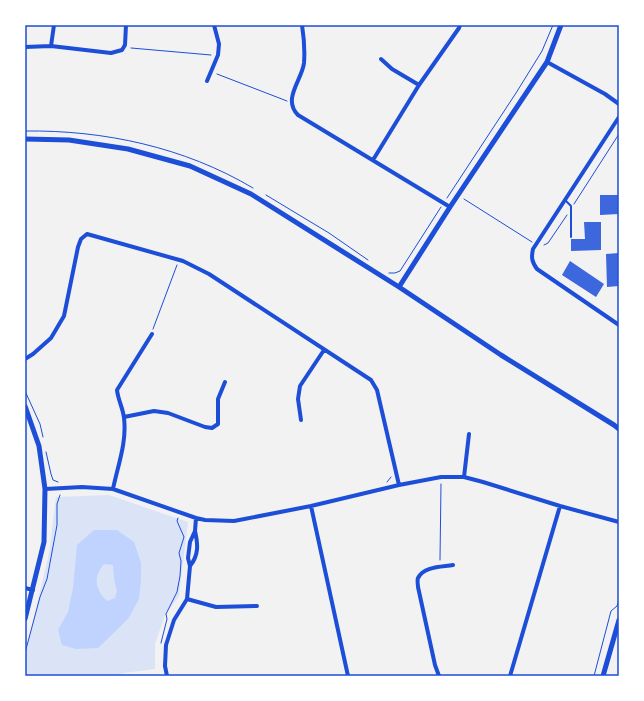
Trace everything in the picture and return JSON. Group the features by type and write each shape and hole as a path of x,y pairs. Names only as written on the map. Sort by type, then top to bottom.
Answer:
{"street":[{"path":"51,46 54,25"},
{"path":"25,47 51,46 111,53 122,50 124,47 126,25"},
{"path":"207,81 218,55 219,44 214,25"},
{"path":"302,25 305,39 304,64 291,102 293,110 298,115 450,207"},
{"path":"373,160 418,85 460,25"},
{"path":"399,287 450,207 547,62 561,25"},
{"path":"381,59 418,85"},
{"path":"547,62 605,94 619,104"},
{"path":"619,118 533,249 531,257 533,264 537,269 619,325"},
{"path":"25,140 69,140 128,149 190,166 251,194 399,287 501,355 606,420 617,425 619,429"},
{"path":"25,359 51,338 64,316 78,247 81,239 87,234 178,260 209,274 371,380 377,390 400,486"},
{"path":"112,489 124,443 124,417 118,399 117,390 152,334"},
{"path":"301,420 298,399 300,386 324,350"},
{"path":"124,417 154,411 168,413 205,427 212,428 218,424 218,399 225,382"},
{"path":"25,406 39,446 45,489 44,542 25,619"},
{"path":"464,477 469,434"},
{"path":"45,489 82,487 112,489 196,518 205,520 234,521 312,506 441,477 464,477 619,522"},
{"path":"312,506 348,676"},
{"path":"510,676 560,506"},
{"path":"190,566 196,559 198,544 195,531 196,518"},
{"path":"167,676 165,666 166,645 174,620 187,599 190,566 188,558 190,542 195,531"},
{"path":"438,676 418,587 418,578 424,571 432,568 453,565"},
{"path":"25,588 33,590"},
{"path":"187,599 216,607 257,606"},
{"path":"603,676 618,628 619,620"}],"lane":[{"path":"565,200 570,206 571,237"}],"path":[{"path":"387,273 395,273 400,270 516,93 542,51 553,25"},
{"path":"124,47 218,55"},
{"path":"210,72 291,102"},
{"path":"25,131 84,132 148,145 188,157 229,174 256,190"},
{"path":"573,205 619,134"},
{"path":"263,194 329,234 368,260"},
{"path":"458,195 537,243 543,245 548,243 569,211"},
{"path":"152,334 178,260"},
{"path":"25,391 40,424 43,439"},
{"path":"25,653 50,567 57,525 57,504 60,493 60,483 53,480 45,447"},
{"path":"383,485 389,480 391,475 397,474"},
{"path":"440,567 441,477"},
{"path":"166,653 160,651 161,642 167,619 166,614 177,592 181,561 179,553 184,537 177,521 178,512"},
{"path":"594,676 611,611 618,607 619,600"}],"shaded area":[{"path":"109,495 188,522 179,596 165,615 155,644 155,669 124,673 114,676 25,676 25,655 49,553 56,497"}],"water":[{"path":"94,530 117,530 134,542 141,563 139,599 128,619 98,648 76,649 62,645 58,630 68,612 73,588 77,545","holes":["104,564 113,565 117,591 115,598 107,601 100,592 97,578 100,569"]}],"building":[{"path":"600,195 619,195 619,214 600,215"},
{"path":"584,222 601,222 601,250 571,251 571,239 585,239"},
{"path":"619,253 619,286 607,287 606,254"},
{"path":"570,261 604,284 596,297 562,275"}]}
